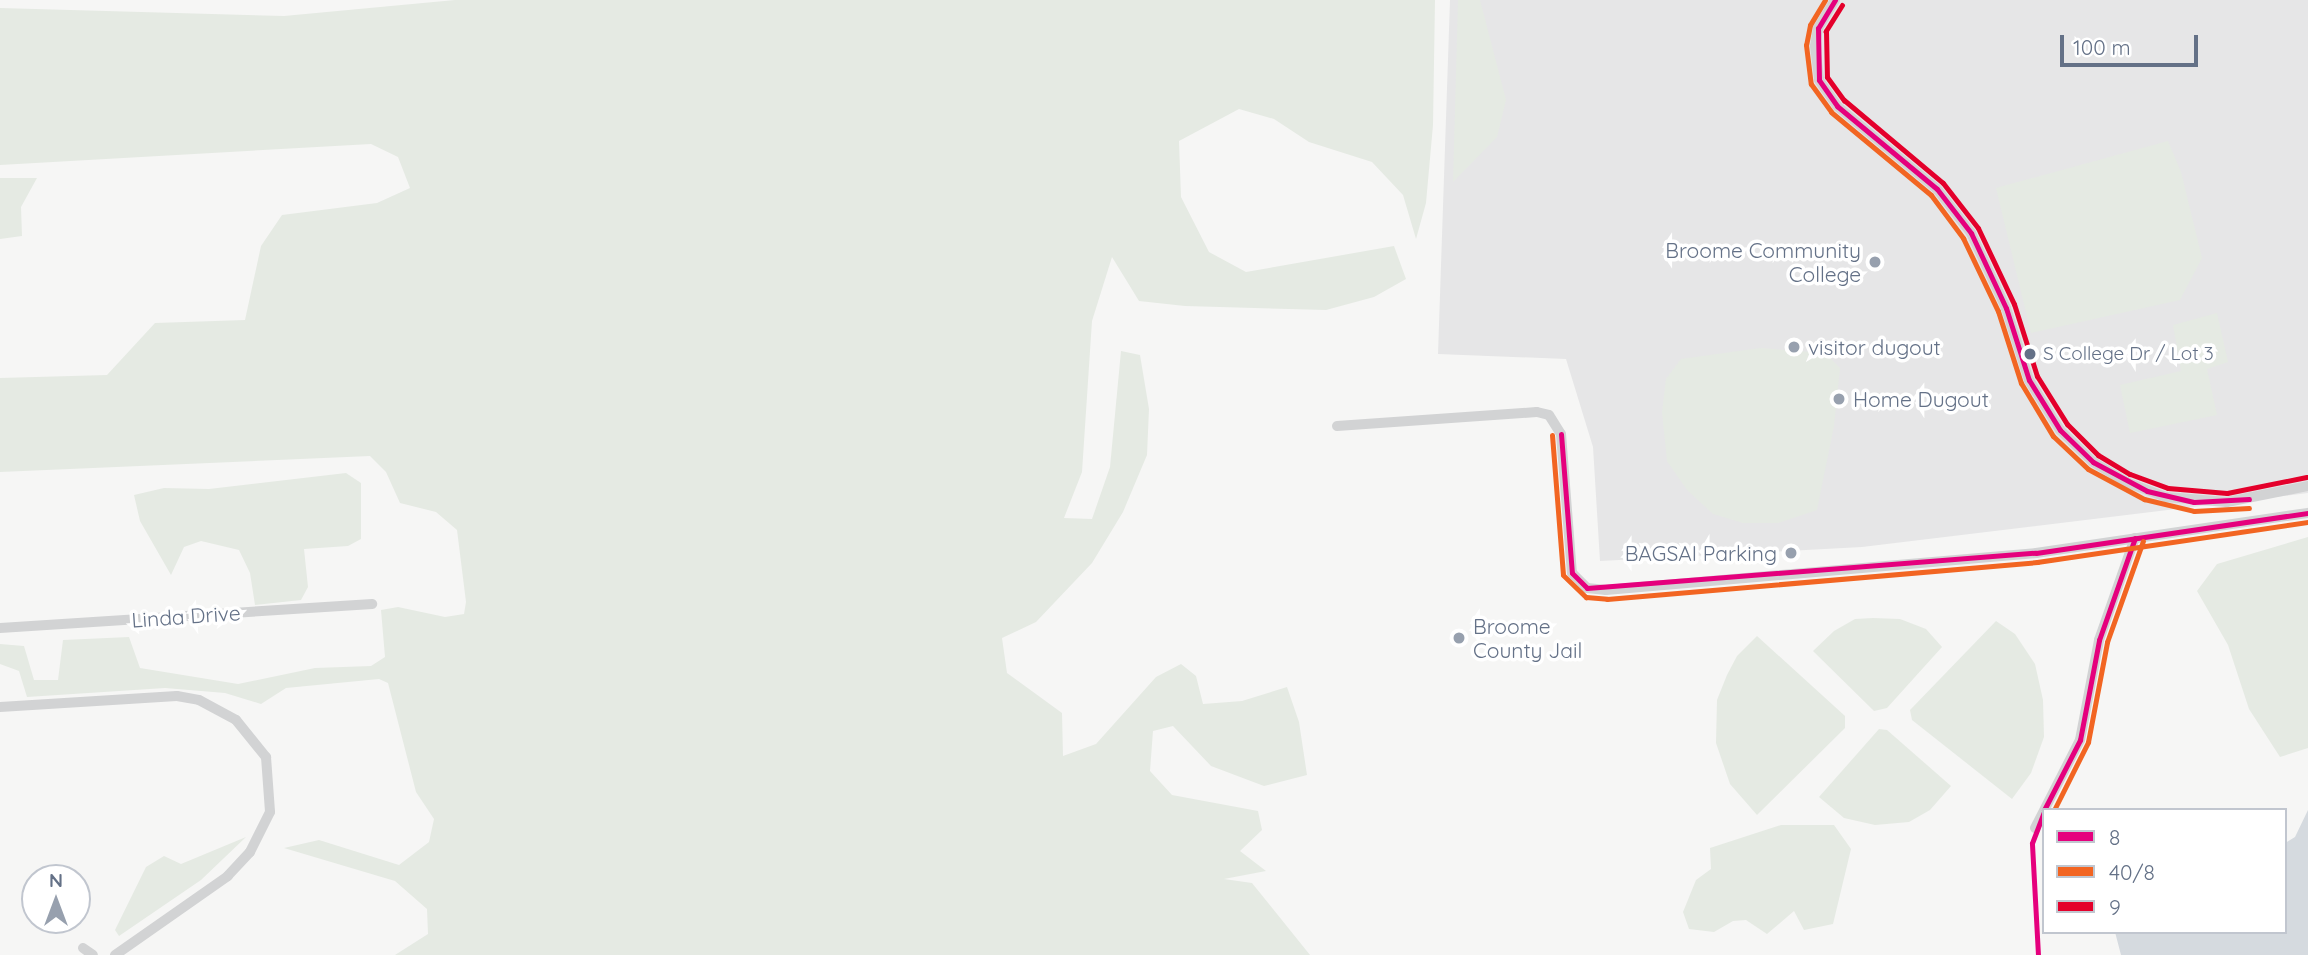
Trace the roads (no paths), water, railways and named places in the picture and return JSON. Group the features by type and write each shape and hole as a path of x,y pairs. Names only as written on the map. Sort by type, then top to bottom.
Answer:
{"street":[{"path":"1835,0 1818,28 1819,80 1837,106 1937,189 1971,233 1992,273 2041,402 2060,430 2093,462 2147,491 2194,502 2250,499 2308,486"},
{"path":"1337,426 1536,412 1549,415 1561,434 1572,573 1587,588 1606,590 1921,564 2135,538 2308,513"},
{"path":"2045,808 2080,740 2099,640 2135,538"},
{"name":"Linda Drive","path":"0,628 372,604"},
{"path":"0,707 177,696 199,700 236,720 266,757 270,812 250,852 228,876 115,955"},
{"path":"2035,828 2042,814"},
{"path":"83,948 93,955"}],"place":[{"name":"Broome Community College","path":"1875,262"},
{"name":"visitor dugout","path":"1794,347"},
{"name":"S College Dr / Lot 3","path":"2030,354"},
{"name":"Home Dugout","path":"1839,399"},
{"name":"BAGSAI Parking","path":"1791,553"},
{"name":"Broome County Jail","path":"1459,638"}]}
